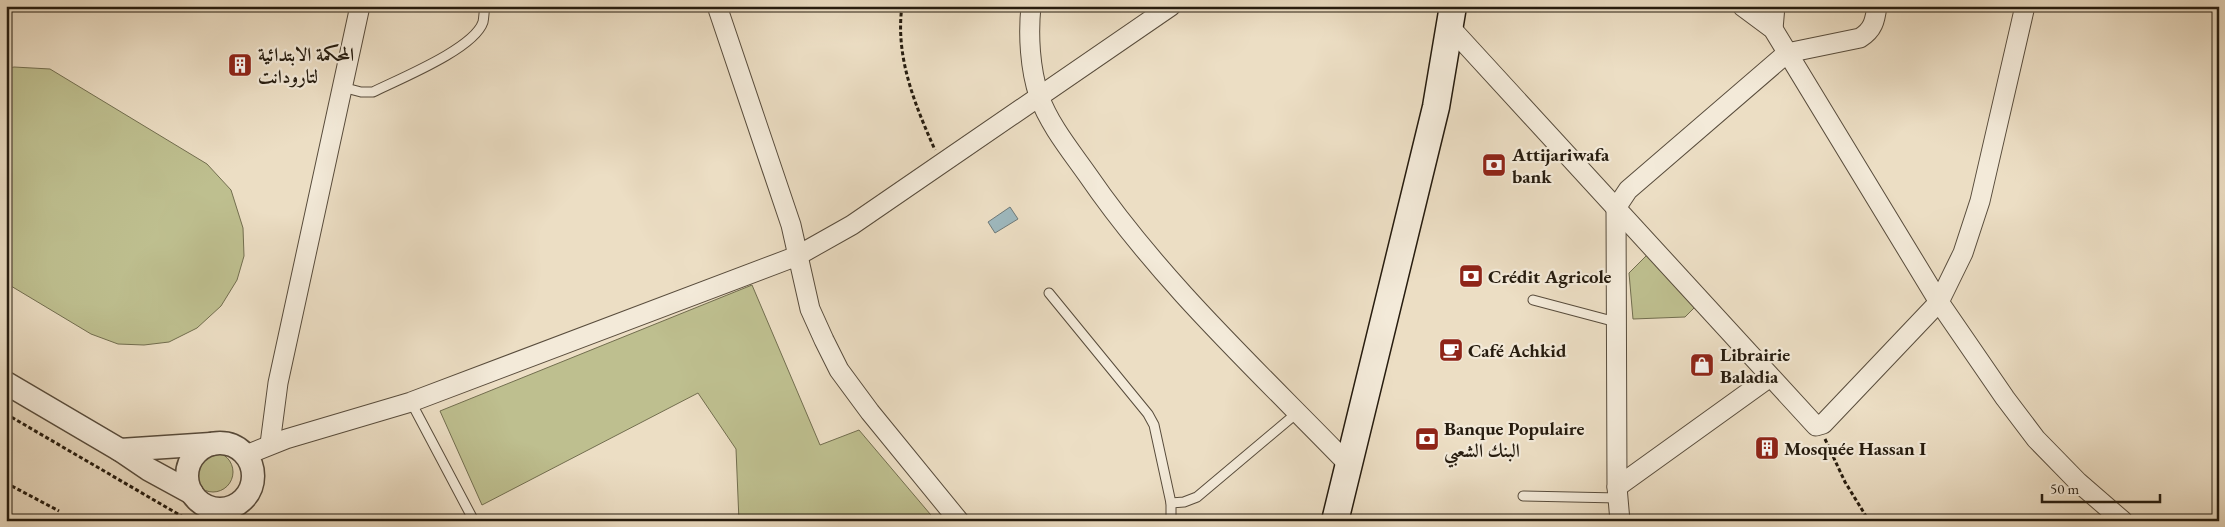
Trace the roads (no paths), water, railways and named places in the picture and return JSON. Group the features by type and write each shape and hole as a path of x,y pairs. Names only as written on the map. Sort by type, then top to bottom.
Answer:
{"main road":[{"path":"1335,521 1436,107 1451,16"}],"street":[{"path":"270,444 278,382 360,6"},
{"path":"717,6 788,216 810,309 839,370 876,419 959,521"},
{"path":"1031,6 1032,67 1039,96 1050,118 1088,176 1152,259 1211,325 1348,464"},
{"path":"246,455 270,444 411,402 797,256 852,225 1171,6"},
{"path":"1742,6 1773,29 1939,302 2036,439 2078,482 2123,521"},
{"path":"1773,29 1775,6"},
{"path":"1620,521 1618,493 1616,208 1628,190 1787,52 1860,38 1869,32 1874,24 1878,6"},
{"path":"1451,16 1616,208 1816,426 1823,424 1939,302 1963,253 1972,228 2025,6"},
{"path":"1618,493 1770,377"},
{"path":"6,383 120,450 148,469 192,493"},
{"path":"120,450 214,443 226,443 237,447 246,455 252,466 253,484 247,521"},
{"path":"214,443 202,448 193,457 188,469 187,481 192,493 199,502 212,514 236,506 247,497 253,484"}],"lane":[{"path":"341,87 361,92 374,92 447,56 464,43 483,23 485,6"},
{"path":"1049,293 1148,414 1154,425 1171,503 1171,521"},
{"path":"1533,300 1616,322"},
{"path":"411,402 474,521"},
{"path":"1171,503 1184,502 1197,497 1298,412"},
{"path":"1523,496 1618,493"}],"water":[{"path":"1010,207 1018,219 995,233 988,222"}],"place":[{"name":"المحكمة الابتدائية لتارودانت","path":"240,65"},
{"name":"Attijariwafa bank","path":"1494,165"},
{"name":"Crédit Agricole","path":"1471,276"},
{"name":"Café Achkid","path":"1451,350"},
{"name":"Librairie Baladia","path":"1702,365"},
{"name":"Banque Populaire البنك الشعبي","path":"1427,439"},
{"name":"Mosquée Hassan I","path":"1767,448"}]}
